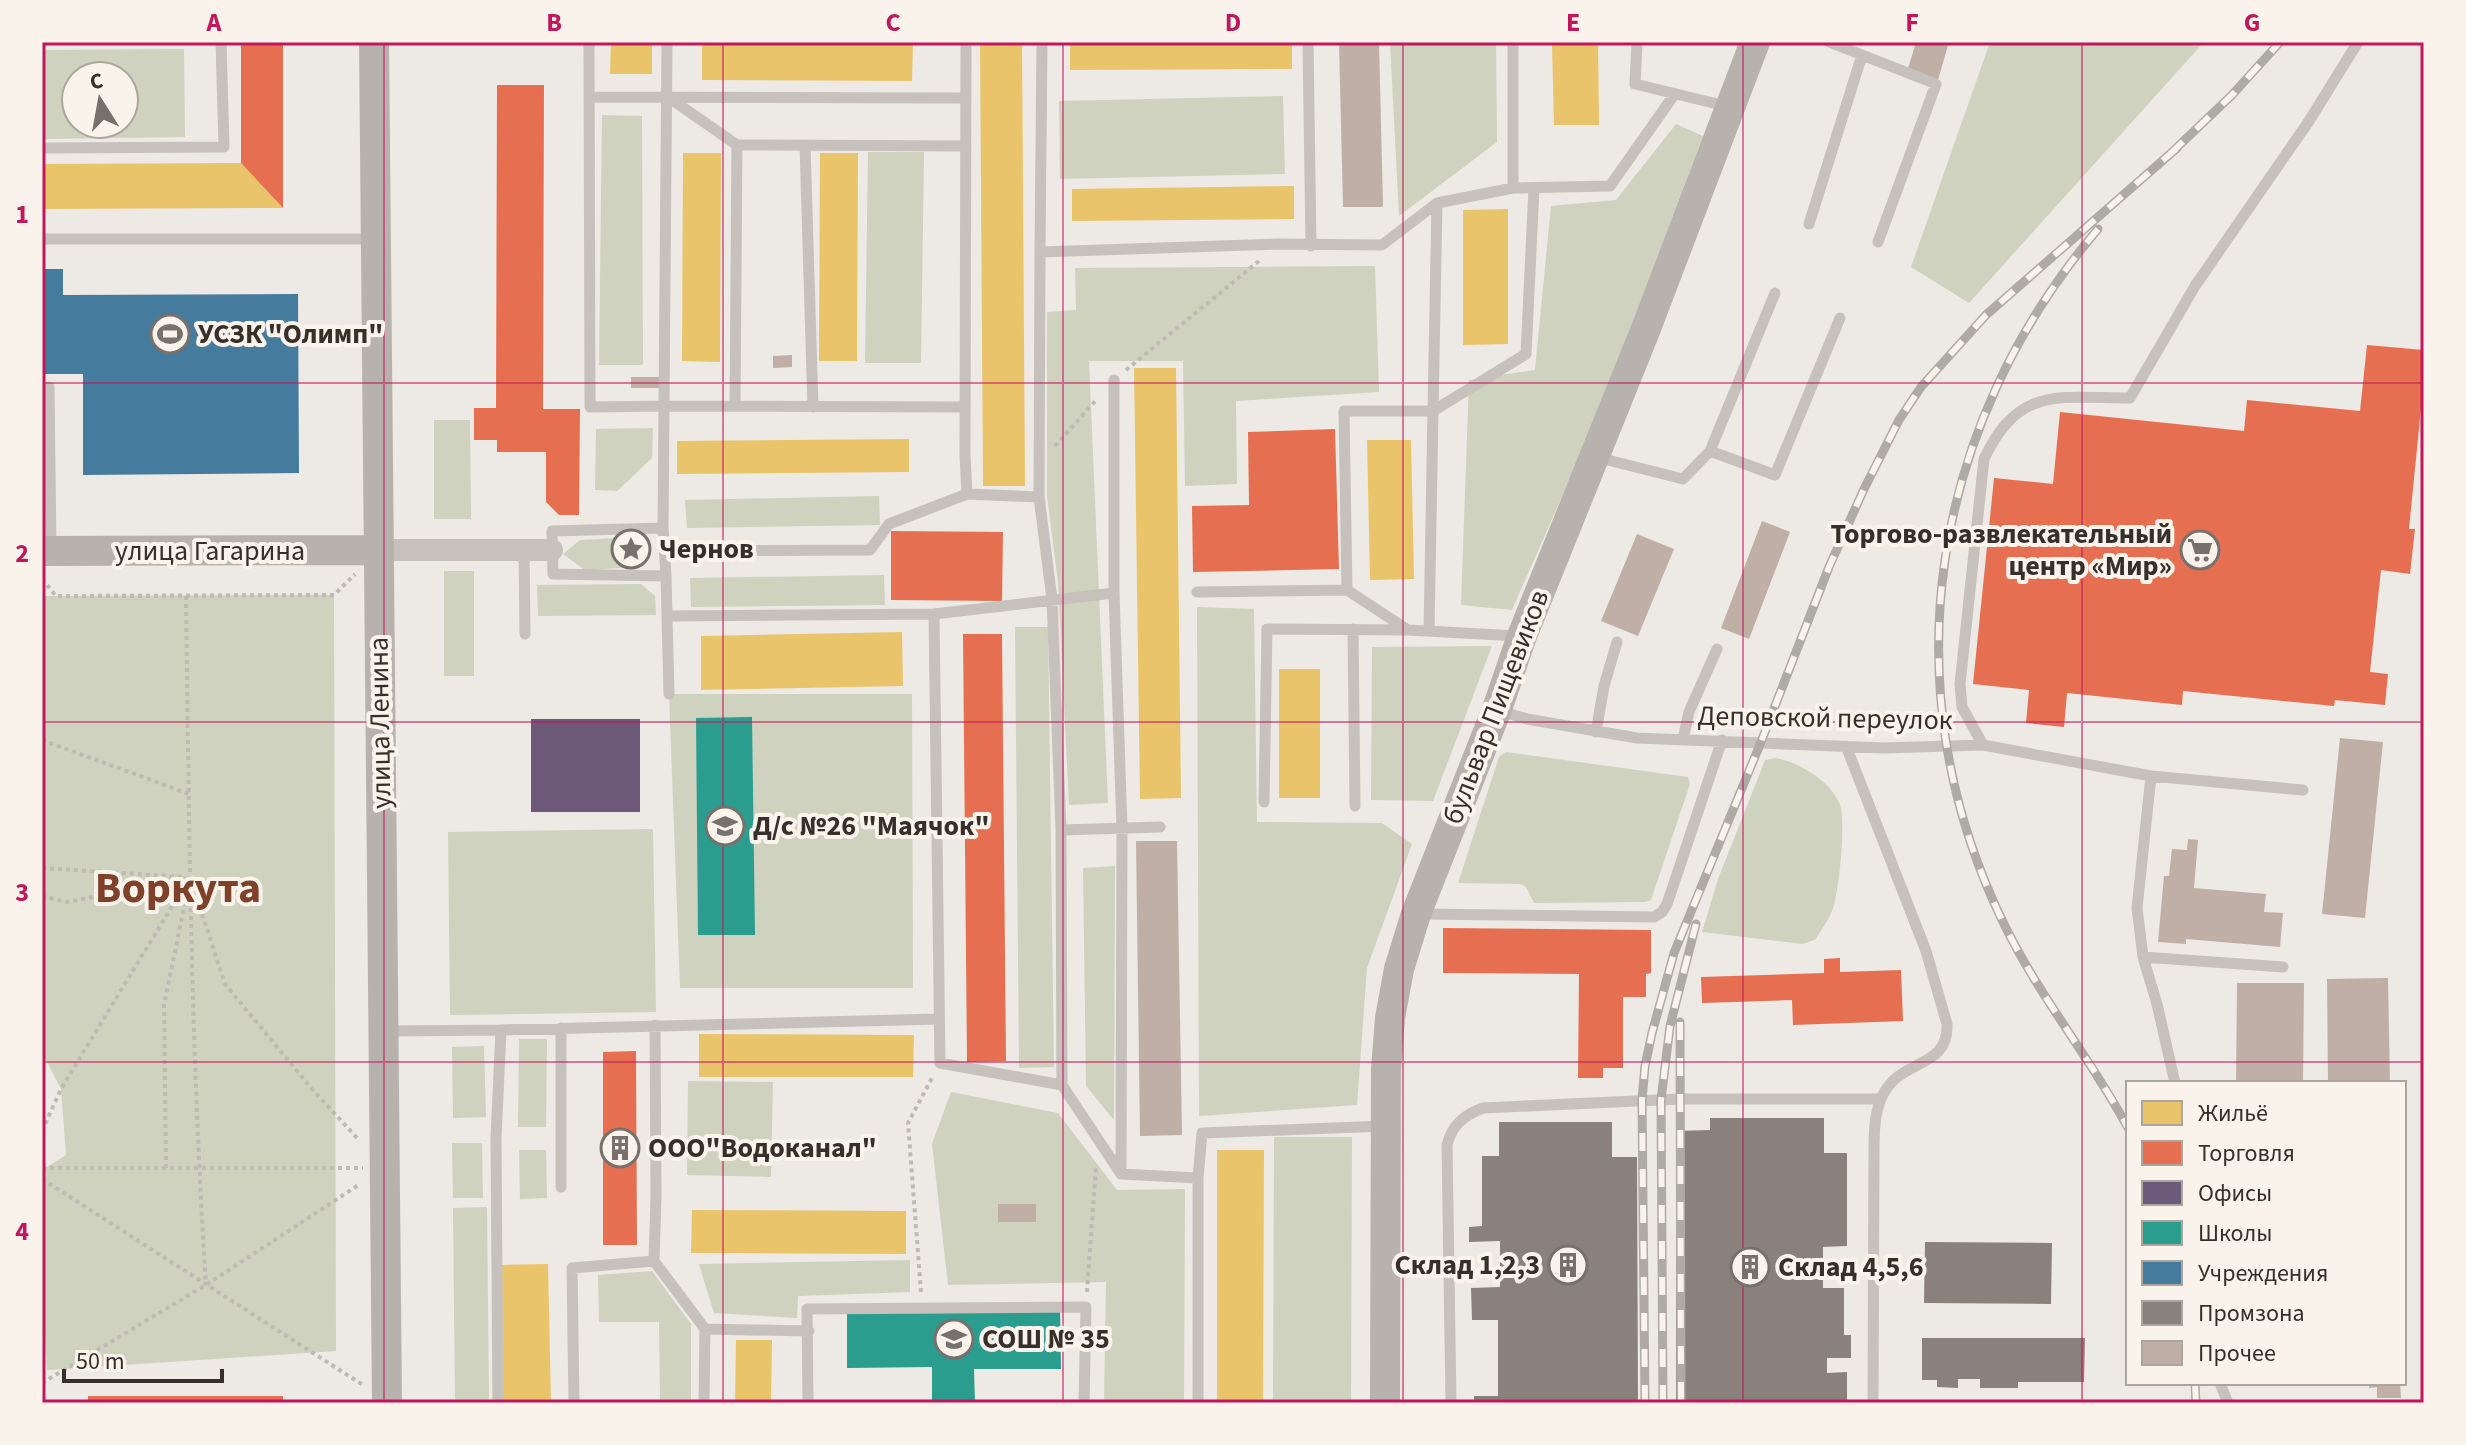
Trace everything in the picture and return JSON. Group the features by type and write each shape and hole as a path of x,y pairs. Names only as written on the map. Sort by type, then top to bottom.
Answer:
{"main road":[{"name":"улица Ленина","path":"374,42 387,1401"},
{"name":"бульвар Пищевиков","path":"1385,1403 1386,1126 1390,1018 1399,969 1416,914 1497,709 1522,636 1596,456 1755,42"},
{"name":"улица Гагарина","path":"45,561 379,550"}],"street":[{"path":"379,550 552,550"}],"lane":[{"path":"42,148 224,147 221,42"},
{"path":"589,42 590,407 965,407"},
{"path":"667,42 663,528 669,694"},
{"path":"966,42 967,494"},
{"path":"1042,42 1038,466 1052,599 1061,830 1062,1085 1121,1174"},
{"path":"1308,42 1311,246"},
{"path":"1513,42 1513,188"},
{"path":"1637,42 1635,84 1730,107"},
{"path":"1829,42 1936,84 1878,242"},
{"path":"1983,745 1962,707 1960,684 1984,459 1991,444 2009,418 2023,407 2040,401 2130,398 2195,286 2309,121 2358,42"},
{"path":"1809,224 1862,55"},
{"path":"1040,252 1279,244 1382,245 1437,203 1513,188 1610,186 1674,95"},
{"path":"589,97 966,98"},
{"path":"667,97 737,145 966,146"},
{"path":"735,406 737,145"},
{"path":"805,145 813,407"},
{"path":"1347,590 1344,411 1433,411 1526,354 1534,188"},
{"path":"1429,631 1437,203"},
{"path":"42,239 376,239"},
{"path":"1596,456 1683,479 1710,451 1775,293"},
{"path":"1710,451 1775,475 1840,318"},
{"path":"1114,380 1114,593 1122,828 1121,1174"},
{"path":"45,561 49,387"},
{"path":"665,551 870,550 889,524 967,494 1039,497"},
{"path":"663,528 552,531 553,574 666,576"},
{"path":"524,550 525,634"},
{"path":"1197,592 1347,590 1408,630"},
{"path":"668,616 934,614 1114,593"},
{"path":"934,614 940,1063 1062,1085"},
{"path":"1264,802 1267,629 1408,630 1522,636"},
{"path":"1353,629 1355,806"},
{"path":"1596,732 1604,686 1617,642"},
{"path":"1683,739 1689,712 1717,649"},
{"name":"Деповской переулок","path":"1497,709 1527,719 1637,738 1884,748 1983,745 2151,776 2303,790"},
{"path":"1416,914 1654,917 1667,904 1722,740"},
{"path":"1846,746 1926,951 1948,1035 1936,1055 1899,1075 1888,1085 1874,1128 1873,1403"},
{"path":"2151,776 2137,908 2143,957 2175,1081"},
{"path":"1061,830 1160,827"},
{"path":"2143,957 2283,967"},
{"path":"383,1031 939,1019"},
{"path":"655,1025 654,1261 705,1329 704,1403"},
{"path":"561,1028 561,1187"},
{"path":"498,1403 496,1138 501,1030"},
{"path":"1451,1403 1447,1145 1461,1119 1483,1108 1515,1106 1680,1099 1881,1099"},
{"path":"1198,1403 1198,1178 1202,1133 1386,1126"},
{"path":"1121,1174 1198,1178"},
{"path":"574,1403 572,1268 654,1261"},
{"path":"808,1403 807,1309 1086,1307 1084,1403"},
{"path":"705,1329 809,1331"}],"path":[{"path":"1038,466 1114,380 1279,244"},
{"path":"45,561 56,596 334,595 379,550"},
{"path":"186,596 191,1004 206,1285"},
{"path":"42,740 189,794"},
{"path":"42,868 190,878"},
{"path":"42,896 67,902 190,878"},
{"path":"42,1131 69,1077 190,878"},
{"path":"166,1168 164,1005 190,878"},
{"path":"190,878 225,984 311,1088 385,1168"},
{"path":"922,1310 908,1123 940,1063"},
{"path":"1086,1307 1098,1140"},
{"path":"42,1168 385,1168"},
{"path":"42,1383 206,1285 385,1168"},
{"path":"42,1179 387,1401"}],"green space":[{"path":"1390,42 1496,42 1497,142 1399,216"},
{"path":"1990,42 2204,42 1969,303 1911,267"},
{"path":"184,49 185,137 140,138 140,60 60,60 60,139 42,139 42,50"},
{"path":"1283,96 1285,174 1060,179 1059,101"},
{"path":"602,115 642,116 643,365 599,365"},
{"path":"1676,124 1703,136 1595,421 1512,610 1461,605 1469,380 1535,370 1551,206 1616,200"},
{"path":"868,152 924,152 921,363 865,363"},
{"path":"1375,266 1379,392 1236,401 1237,484 1185,486 1183,361 1089,361 1108,803 1069,805 1058,582 1047,496 1047,312 1076,310 1075,268"},
{"path":"434,420 470,420 471,519 434,519"},
{"path":"653,428 652,458 617,491 595,490 596,429"},
{"path":"879,496 880,525 687,528 685,500"},
{"path":"637,537 651,551 636,567 585,570 563,554 580,540"},
{"path":"444,571 474,571 474,676 444,676"},
{"path":"884,575 885,605 691,607 690,578"},
{"path":"641,584 655,596 656,615 538,616 537,585"},
{"path":"334,595 336,1351 47,1370 42,1279 42,1170 66,1155 61,1089 42,1052 42,596"},
{"path":"1197,607 1254,609 1257,822 1382,823 1412,844 1367,968 1357,1105 1199,1116"},
{"path":"1015,627 1048,627 1054,1067 1019,1068"},
{"path":"1492,646 1433,801 1371,800 1372,647"},
{"path":"669,694 912,694 913,988 680,988"},
{"path":"1506,752 1688,777 1690,784 1651,900 1534,903 1526,887 1521,884 1458,883 1499,757"},
{"path":"1776,758 1814,774 1830,789 1840,805 1841,858 1832,911 1816,939 1803,944 1702,932 1718,879 1765,760"},
{"path":"653,829 656,1012 450,1015 448,832"},
{"path":"1115,866 1114,1120 1086,1086 1083,868"},
{"path":"519,1039 547,1039 546,1127 518,1127"},
{"path":"484,1046 486,1117 453,1118 452,1047"},
{"path":"688,1081 773,1082 771,1177 687,1175"},
{"path":"951,1092 1058,1113 1117,1190 1185,1189 1184,1403 1104,1403 1106,1282 948,1285 932,1144"},
{"path":"1274,1137 1352,1137 1351,1403 1273,1403"},
{"path":"452,1143 482,1143 483,1198 453,1198"},
{"path":"519,1150 546,1150 547,1198 520,1199"},
{"path":"487,1207 489,1403 455,1403 453,1208"},
{"path":"910,1260 910,1292 798,1296 797,1318 714,1313 699,1264"},
{"path":"652,1271 691,1324 691,1403 620,1403 660,1401 659,1322 599,1322 598,1275"}],"building: Жильё":[{"path":"611,42 652,42 652,74 610,74"},
{"path":"702,42 913,42 912,81 702,80"},
{"path":"980,42 1022,42 1025,486 983,486"},
{"path":"1070,42 1292,42 1292,69 1070,70"},
{"path":"1552,42 1598,42 1599,125 1554,125"},
{"path":"683,153 721,153 720,362 682,361"},
{"path":"820,153 858,153 857,361 819,361"},
{"path":"241,163 283,208 42,209 42,164"},
{"path":"1294,186 1294,219 1072,221 1072,189"},
{"path":"1508,209 1508,344 1463,345 1463,210"},
{"path":"1134,368 1176,368 1181,798 1140,799"},
{"path":"909,439 909,472 677,474 677,441"},
{"path":"1367,440 1411,440 1414,579 1370,580"},
{"path":"902,632 903,686 701,690 701,636"},
{"path":"1279,669 1320,669 1320,798 1279,798"},
{"path":"699,1034 914,1035 913,1077 699,1077"},
{"path":"1217,1150 1264,1150 1263,1403 1217,1403"},
{"path":"692,1210 906,1211 906,1254 691,1253"},
{"path":"548,1264 551,1403 503,1403 501,1265"},
{"path":"736,1340 772,1340 771,1403 735,1403"}],"building: Торговля":[{"path":"241,44 283,44 283,208 241,163"},
{"path":"497,85 544,85 543,409 580,409 579,515 559,515 546,502 546,452 497,452 497,440 474,440 474,408 496,408"},
{"name":"Торгово-развлекательный центр «Мир»","path":"2367,345 2424,350 2409,529 2415,529 2410,574 2381,570 2370,672 2388,674 2385,705 2335,700 2334,706 2183,691 2182,705 2067,693 2064,727 2026,723 2029,690 1973,684 1994,478 2053,484 2060,412 2244,431 2247,400 2360,411"},
{"path":"1335,429 1339,569 1193,572 1192,506 1249,505 1248,432"},
{"path":"891,531 1003,532 1002,601 891,600"},
{"path":"963,634 1002,634 1006,1061 967,1062"},
{"path":"1443,928 1651,930 1651,973 1646,974 1646,997 1623,997 1623,1068 1603,1068 1603,1078 1578,1078 1579,974 1443,973"},
{"path":"1840,958 1840,972 1901,970 1903,1021 1793,1025 1792,1000 1702,1003 1701,977 1824,973 1824,959"},
{"name":"ООО\"Водоканал\"","path":"636,1051 637,1245 603,1245 603,1052"},
{"path":"88,1396 283,1396 283,1403 88,1403"}],"building: Офисы":[{"path":"531,719 640,719 640,812 531,812"}],"building: Школы":[{"name":"Д/с №26 \"Маячок\"","path":"752,717 755,935 698,935 696,718"},
{"name":"СОШ № 35","path":"1060,1309 1061,1369 974,1369 975,1403 932,1403 932,1367 847,1368 847,1311"}],"building: Учреждения":[{"name":"УСЗК \"Олимп\"","path":"42,269 63,269 63,295 298,294 299,473 83,475 83,374 42,374"}],"building: Промзона":[{"name":"Склад 4,5,6","path":"1710,1118 1824,1118 1824,1153 1847,1153 1847,1246 1823,1247 1823,1288 1844,1288 1844,1335 1851,1335 1851,1358 1827,1358 1827,1373 1847,1372 1847,1403 1676,1403 1676,1131 1710,1130"},
{"name":"Склад 1,2,3","path":"1499,1122 1612,1122 1612,1157 1637,1157 1638,1403 1474,1403 1474,1396 1498,1396 1498,1320 1472,1320 1471,1288 1500,1287 1500,1241 1469,1242 1469,1227 1482,1226 1482,1156 1499,1156"},
{"path":"1925,1242 2052,1243 2051,1304 1924,1303"},
{"path":"1922,1338 2085,1338 2084,1382 2018,1382 2018,1388 1980,1388 1980,1379 1958,1379 1958,1388 1937,1387 1937,1380 1922,1380"}],"building: Прочее":[{"path":"1339,42 1379,42 1383,207 1343,207"},
{"path":"1916,42 1949,42 1938,80 1907,72"},
{"path":"792,355 792,367 773,368 773,356"},
{"path":"631,377 659,377 659,388 631,388"},
{"path":"1762,521 1790,532 1749,639 1721,628"},
{"path":"1637,534 1674,549 1638,636 1601,621"},
{"path":"2340,738 2383,742 2365,918 2322,914"},
{"path":"2188,839 2198,840 2194,888 2266,894 2264,912 2283,913 2280,947 2186,939 2186,944 2158,942 2164,876 2169,876 2172,849 2187,850"},
{"path":"1136,841 1177,841 1182,1135 1140,1136"},
{"path":"2388,978 2390,1081 2328,1081 2327,979"},
{"path":"2237,983 2304,983 2303,1081 2236,1081"},
{"path":"998,1204 1036,1204 1036,1222 998,1222"},
{"path":"2369,1385 2400,1385 2401,1398 2377,1398 2377,1387 2369,1388"}],"railway":[{"path":"2170,154 2232,95 2280,42"},
{"path":"1645,1403 1642,1100 1652,1033 1674,953 1829,567 1899,420 1921,387 1986,315 2177,148"},
{"path":"2098,229 2041,306 1996,388 1964,473 1945,562 1939,652 1946,742 1967,833 2017,949 2126,1125"},
{"path":"1663,1403 1661,1100 1670,1026 1696,924"},
{"path":"1680,1022 1681,1403"},
{"path":"2195,1385 2196,1403"}],"place":[{"name":"УСЗК \"Олимп\"","path":"170,334"},
{"name":"Чернов","path":"631,549"},
{"name":"Торгово-развлекательный центр «Мир»","path":"2200,550"},
{"name":"Д/с №26 \"Маячок\"","path":"725,826"},
{"name":"ООО\"Водоканал\"","path":"620,1148"},
{"name":"Склад 1,2,3","path":"1568,1265"},
{"name":"Склад 4,5,6","path":"1750,1267"},
{"name":"СОШ № 35","path":"954,1339"}],"district":[{"name":"Воркута","path":"178,888"}]}
